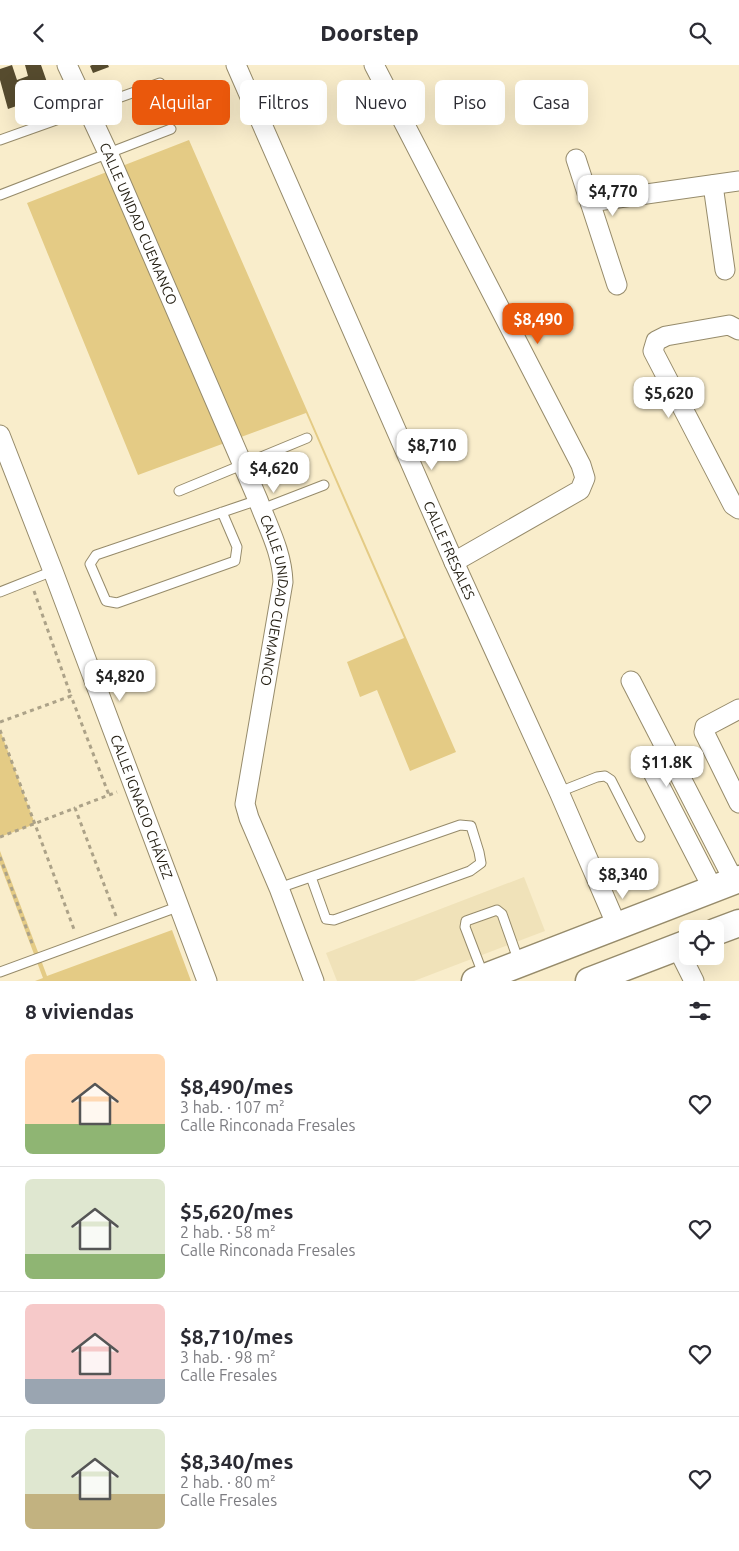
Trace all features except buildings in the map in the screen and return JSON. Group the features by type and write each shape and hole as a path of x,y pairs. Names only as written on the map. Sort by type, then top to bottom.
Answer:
{"main road":[{"path":"480,979 728,883"},
{"path":"724,929 739,923"},
{"path":"589,981 679,946"}],"street":[{"name":"CALLE UNIDAD CUEMANCO","path":"67,65 74,80"},
{"name":"CALLE FRESALES","path":"236,65 454,562 559,792 617,926"},
{"path":"374,65 586,478 580,490 454,562"},
{"name":"CALLE UNIDAD CUEMANCO","path":"95,125 278,550 282,567 282,582 245,803 314,981"},
{"path":"576,159 618,285"},
{"path":"590,202 739,181"},
{"path":"713,185 726,270"},
{"path":"739,330 729,325 666,336 656,341 653,351 733,505 739,509"},
{"name":"CALLE IGNACIO CHÁVEZ","path":"0,435 207,981"},
{"path":"631,681 728,883"},
{"path":"739,709 705,727 704,732 739,803"},
{"path":"649,765 728,883"},
{"path":"689,965 694,981"}],"lane":[{"path":"0,140 41,125"},
{"path":"0,195 171,129"},
{"path":"179,491 307,439"},
{"path":"222,511 237,547 235,561 116,603 106,601 90,564 96,555 222,511 260,505 324,485"},
{"path":"0,592 53,571"},
{"path":"559,792 597,777 605,776 611,780 640,837"},
{"path":"279,888 460,825 471,826 481,863 470,871 334,920 326,919 311,877"},
{"path":"0,972 180,906"},
{"path":"480,979 465,927 466,921 497,910 502,914 520,964"}],"path":[{"path":"26,593 34,590 71,696 109,795"},
{"path":"0,722 71,696"},
{"path":"0,730 80,944"},
{"path":"0,837 134,786"},
{"path":"75,808 121,929"},
{"path":"0,857 37,959"}],"shaded area":[{"path":"189,140 456,752 410,771 377,690 360,697 347,662 404,638 306,413 138,475 27,203"},
{"path":"0,730 35,824 0,837"},
{"path":"0,851 47,976 172,930 191,981 35,981 43,978 0,864"},
{"path":"524,877 545,931 414,981 337,981 326,953"}]}
